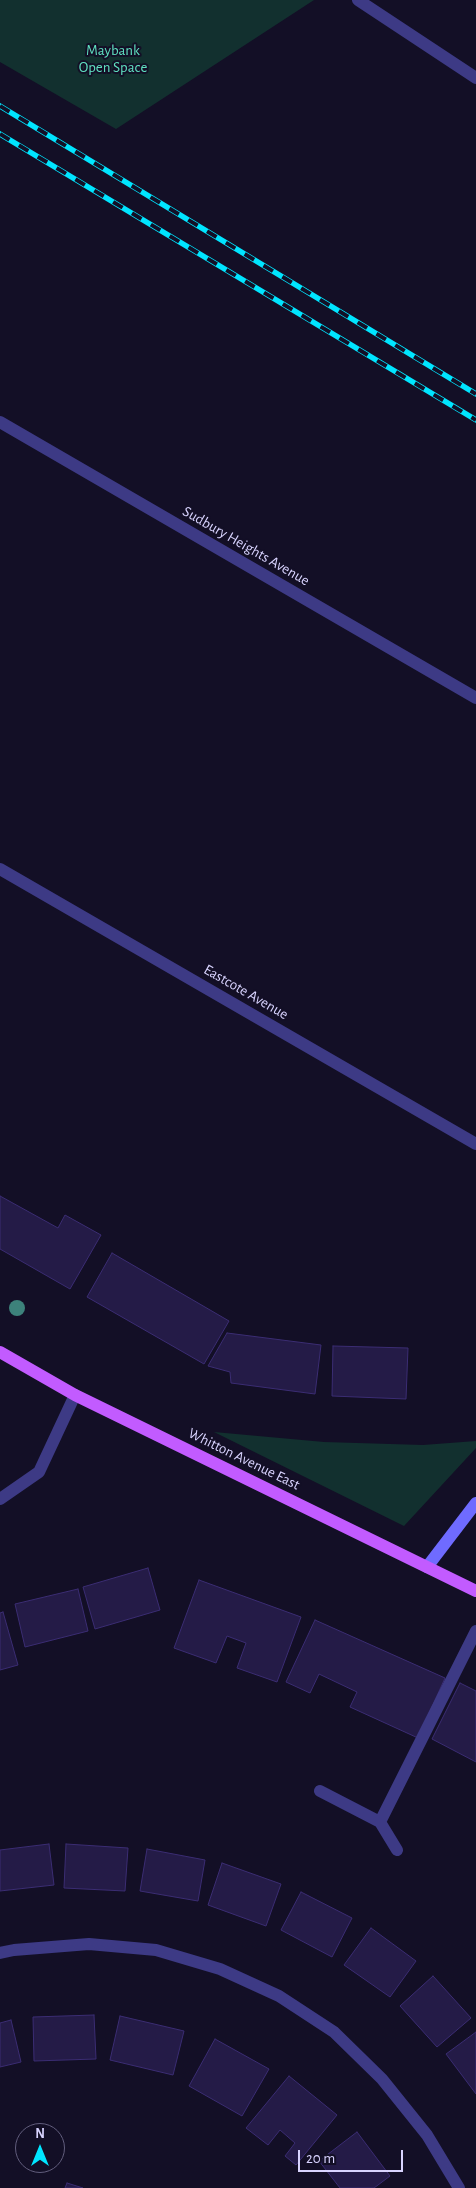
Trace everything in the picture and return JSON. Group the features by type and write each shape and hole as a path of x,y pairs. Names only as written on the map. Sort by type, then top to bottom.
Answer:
{"main road":[{"name":"Whitton Avenue East","path":"0,1352 75,1395 476,1591"}],"street":[{"path":"358,0 476,78"},
{"name":"Sudbury Heights Avenue","path":"0,422 476,698"},
{"name":"Eastcote Avenue","path":"0,869 476,1144"},
{"path":"0,1499 39,1472 75,1395"},
{"path":"427,1567 476,1503"},
{"path":"380,1822 476,1631"},
{"path":"320,1791 380,1822 397,1850"},
{"path":"0,1953 14,1950 89,1944 156,1950 220,1969 279,1996 334,2032 382,2079 427,2135 459,2188"}],"green space":[{"name":"Maybank Open Space","path":"0,0 314,0 116,129 0,62"},
{"path":"214,1432 324,1442 423,1445 476,1441 476,1448 404,1526"}],"building":[{"path":"0,1196 58,1228 65,1215 101,1235 70,1289 0,1249"},
{"path":"112,1253 229,1321 204,1364 87,1297"},
{"path":"227,1333 321,1345 315,1394 231,1383 230,1372 208,1366"},
{"path":"333,1346 408,1348 406,1399 332,1396"},
{"path":"148,1568 160,1610 95,1629 83,1587"},
{"path":"199,1580 301,1617 277,1682 237,1668 246,1643 227,1636 216,1663 174,1648"},
{"path":"78,1589 88,1631 25,1647 15,1604"},
{"path":"3,1612 18,1665 0,1670 0,1613"},
{"path":"315,1620 445,1678 418,1738 350,1707 357,1692 319,1674 310,1693 286,1682"},
{"path":"460,1683 476,1691 476,1762 432,1739"},
{"path":"49,1844 54,1885 0,1891 0,1850"},
{"path":"66,1844 128,1848 125,1891 64,1888"},
{"path":"147,1849 205,1860 198,1901 140,1891"},
{"path":"222,1863 281,1884 266,1926 208,1905"},
{"path":"301,1892 352,1918 332,1957 281,1930"},
{"path":"371,1928 416,1961 390,1997 344,1965"},
{"path":"433,1976 471,2018 437,2047 400,2006"},
{"path":"94,2015 96,2059 34,2061 33,2017"},
{"path":"120,2016 184,2031 173,2075 110,2060"},
{"path":"11,2020 21,2062 0,2067 0,2023"},
{"path":"476,2032 476,2094 446,2054"},
{"path":"215,2039 269,2069 242,2116 189,2086"},
{"path":"289,2076 337,2115 296,2165 285,2156 295,2143 280,2130 268,2145 246,2128"},
{"path":"357,2132 390,2176 374,2188 340,2188 319,2161"},
{"path":"67,2183 83,2188 65,2188"}],"railway":[{"path":"0,106 476,394"},
{"path":"0,134 476,420"}]}
